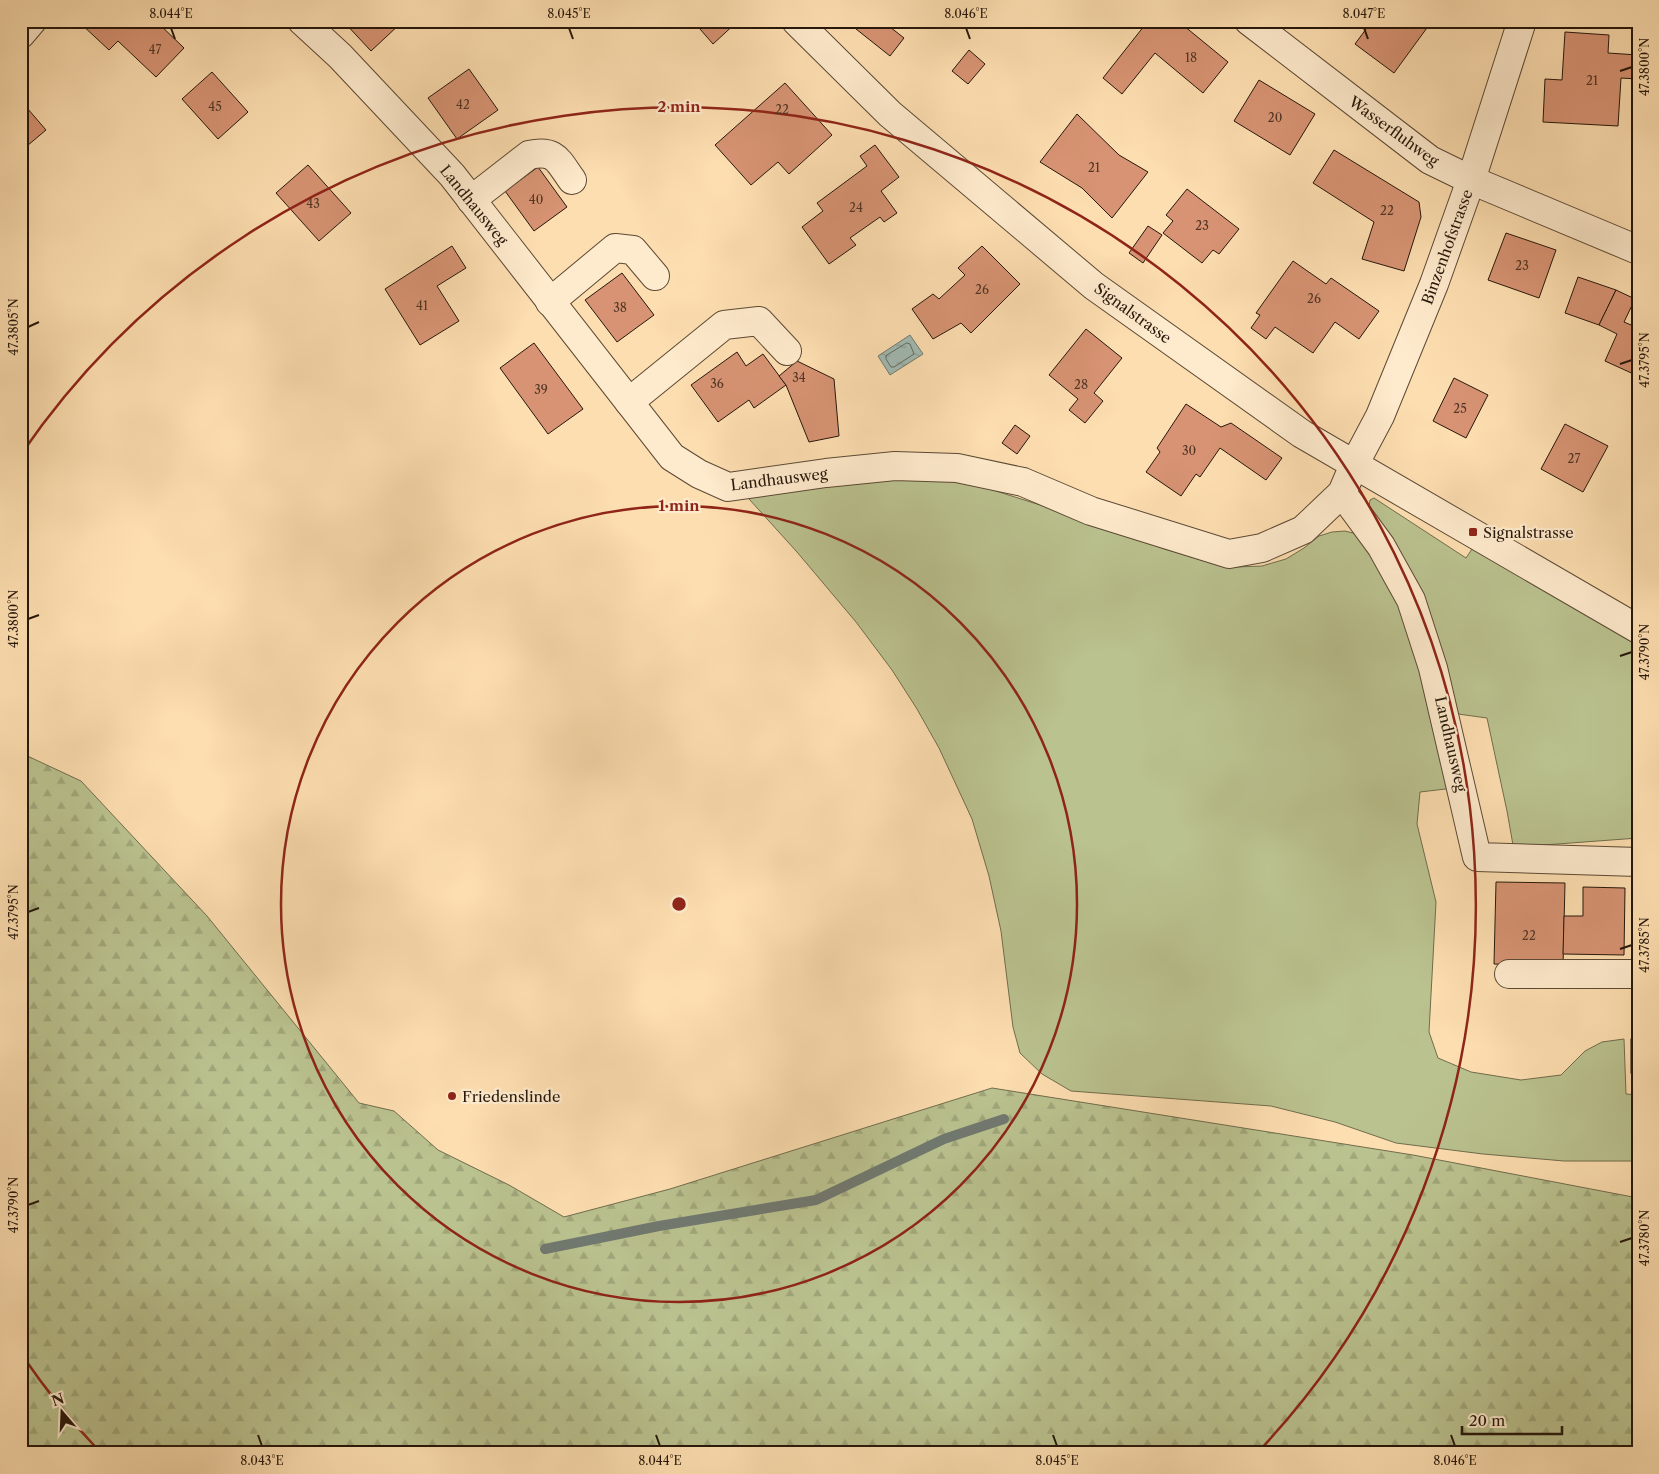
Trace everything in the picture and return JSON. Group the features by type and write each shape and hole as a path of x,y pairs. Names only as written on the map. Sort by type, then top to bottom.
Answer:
{"street":[{"path":"21,34 32,21"},
{"name":"Landhausweg","path":"302,21 340,56 452,175 672,457 699,474 728,487 826,473 895,466 957,468 1023,482 1091,510 1229,554 1262,548 1302,530 1342,492 1354,465"},
{"name":"Signalstrasse","path":"796,21 890,114 1094,286 1302,434 1638,629"},
{"name":"Wasserfluhweg","path":"1249,21 1430,160 1471,180 1638,250"},
{"name":"Binzenhofstrasse","path":"1354,465 1380,416 1434,284 1471,180 1522,21"},
{"path":"471,200 529,156 540,153 551,154 557,159 572,180"},
{"path":"550,302 615,248 633,250 655,276"},
{"path":"629,402 724,325 759,321 787,351"},
{"name":"Landhausweg","path":"1342,492 1381,546 1410,600 1433,668 1478,857 1638,862"},
{"path":"1509,974 1638,974"}],"green space":[{"path":"918,476 980,486 1075,516 1165,549 1218,565 1237,567 1262,566 1286,559 1319,536 1345,531 1357,534 1397,587 1454,788 1420,792 1417,824 1436,902 1429,1032 1438,1058 1471,1072 1521,1080 1561,1075 1585,1051 1602,1042 1624,1039 1626,1094 1638,1095 1638,1161 1564,1161 1483,1154 1396,1143 1335,1122 1271,1106 1071,1091 1042,1074 1020,1053 1013,1027 1001,931 989,876 972,819 939,748 892,670 856,622 749,499 748,494"},
{"path":"1374,498 1466,558 1472,549 1638,644 1638,838 1517,847 1513,845 1487,718 1458,714 1372,515 1369,506 1370,500"},
{"path":"21,753 81,781 207,916 359,1103 394,1111 438,1150 509,1185 564,1217 670,1189 992,1088 1413,1155 1638,1198 1638,1453 21,1453"}],"water":[{"path":"910,335 923,354 890,375 878,356"}],"building":[{"path":"82,21 156,21 184,48 156,77 118,41 109,50 80,23"},
{"path":"343,21 400,21 401,23 371,51"},
{"path":"693,21 738,21 713,44"},
{"path":"846,21 894,21 890,27 904,38 890,56"},
{"path":"1148,21 1178,21 1228,62 1203,93 1155,53 1122,94 1103,78"},
{"path":"1372,21 1432,21 1394,73 1355,44"},
{"path":"1565,32 1609,35 1608,53 1638,55 1638,79 1621,78 1618,126 1543,122 1545,79 1562,80"},
{"path":"969,50 985,64 968,84 952,71"},
{"path":"469,69 498,110 457,139 428,98"},
{"path":"212,72 248,112 218,139 182,99"},
{"path":"1259,80 1315,114 1290,155 1234,121"},
{"path":"785,83 832,135 789,174 778,162 751,185 715,145"},
{"path":"21,101 46,130 21,151"},
{"path":"1077,114 1119,155 1148,172 1112,218 1082,188 1040,162"},
{"path":"875,145 899,177 881,191 897,213 884,222 880,217 850,238 856,245 829,264 802,227 823,211 817,203 867,166 860,156"},
{"path":"1334,150 1419,202 1421,217 1404,271 1362,259 1374,222 1313,183"},
{"path":"308,165 351,213 319,241 276,193"},
{"path":"538,167 567,207 534,231 505,191"},
{"path":"1187,189 1239,229 1219,254 1213,250 1202,263 1163,233 1173,221 1166,215"},
{"path":"1148,226 1162,235 1143,263 1129,253"},
{"path":"1506,233 1556,250 1539,298 1488,280"},
{"path":"452,246 466,268 437,286 459,321 420,345 385,289"},
{"path":"982,246 1020,284 971,333 961,323 933,339 912,309 933,294 939,299 965,275 958,268"},
{"path":"1293,261 1326,284 1331,278 1379,311 1359,339 1335,322 1313,353 1275,327 1266,339 1251,328 1260,315 1256,313"},
{"path":"622,273 654,315 617,342 585,300"},
{"path":"1578,277 1616,290 1599,325 1565,313"},
{"path":"1616,290 1635,299 1624,322 1638,328 1638,376 1605,361 1617,334 1599,325"},
{"path":"1086,329 1122,358 1094,393 1103,401 1085,423 1069,410 1078,399 1049,375"},
{"path":"534,343 583,409 548,434 500,368"},
{"path":"737,352 746,366 763,354 786,385 754,408 749,400 718,422 691,385"},
{"path":"797,361 834,379 839,436 809,442 786,385 779,376"},
{"path":"1454,378 1488,395 1466,438 1433,421"},
{"path":"1186,404 1221,427 1231,423 1282,458 1266,480 1220,448 1200,477 1196,474 1181,496 1146,472 1160,452 1157,448"},
{"path":"1565,424 1608,446 1583,492 1541,469"},
{"path":"1015,425 1030,436 1017,454 1002,443"},
{"path":"1496,882 1565,883 1563,966 1494,964"},
{"path":"1583,887 1625,888 1624,955 1563,954 1564,916 1583,916"},
{"path":"1631,1039 1638,1039 1638,1073 1631,1073"}],"waterway":[{"path":"545,1249 659,1226 816,1200 944,1139 1004,1119"}],"place":[{"name":"Signalstrasse","path":"1473,532"},
{"name":"Friedenslinde","path":"452,1096"}]}
